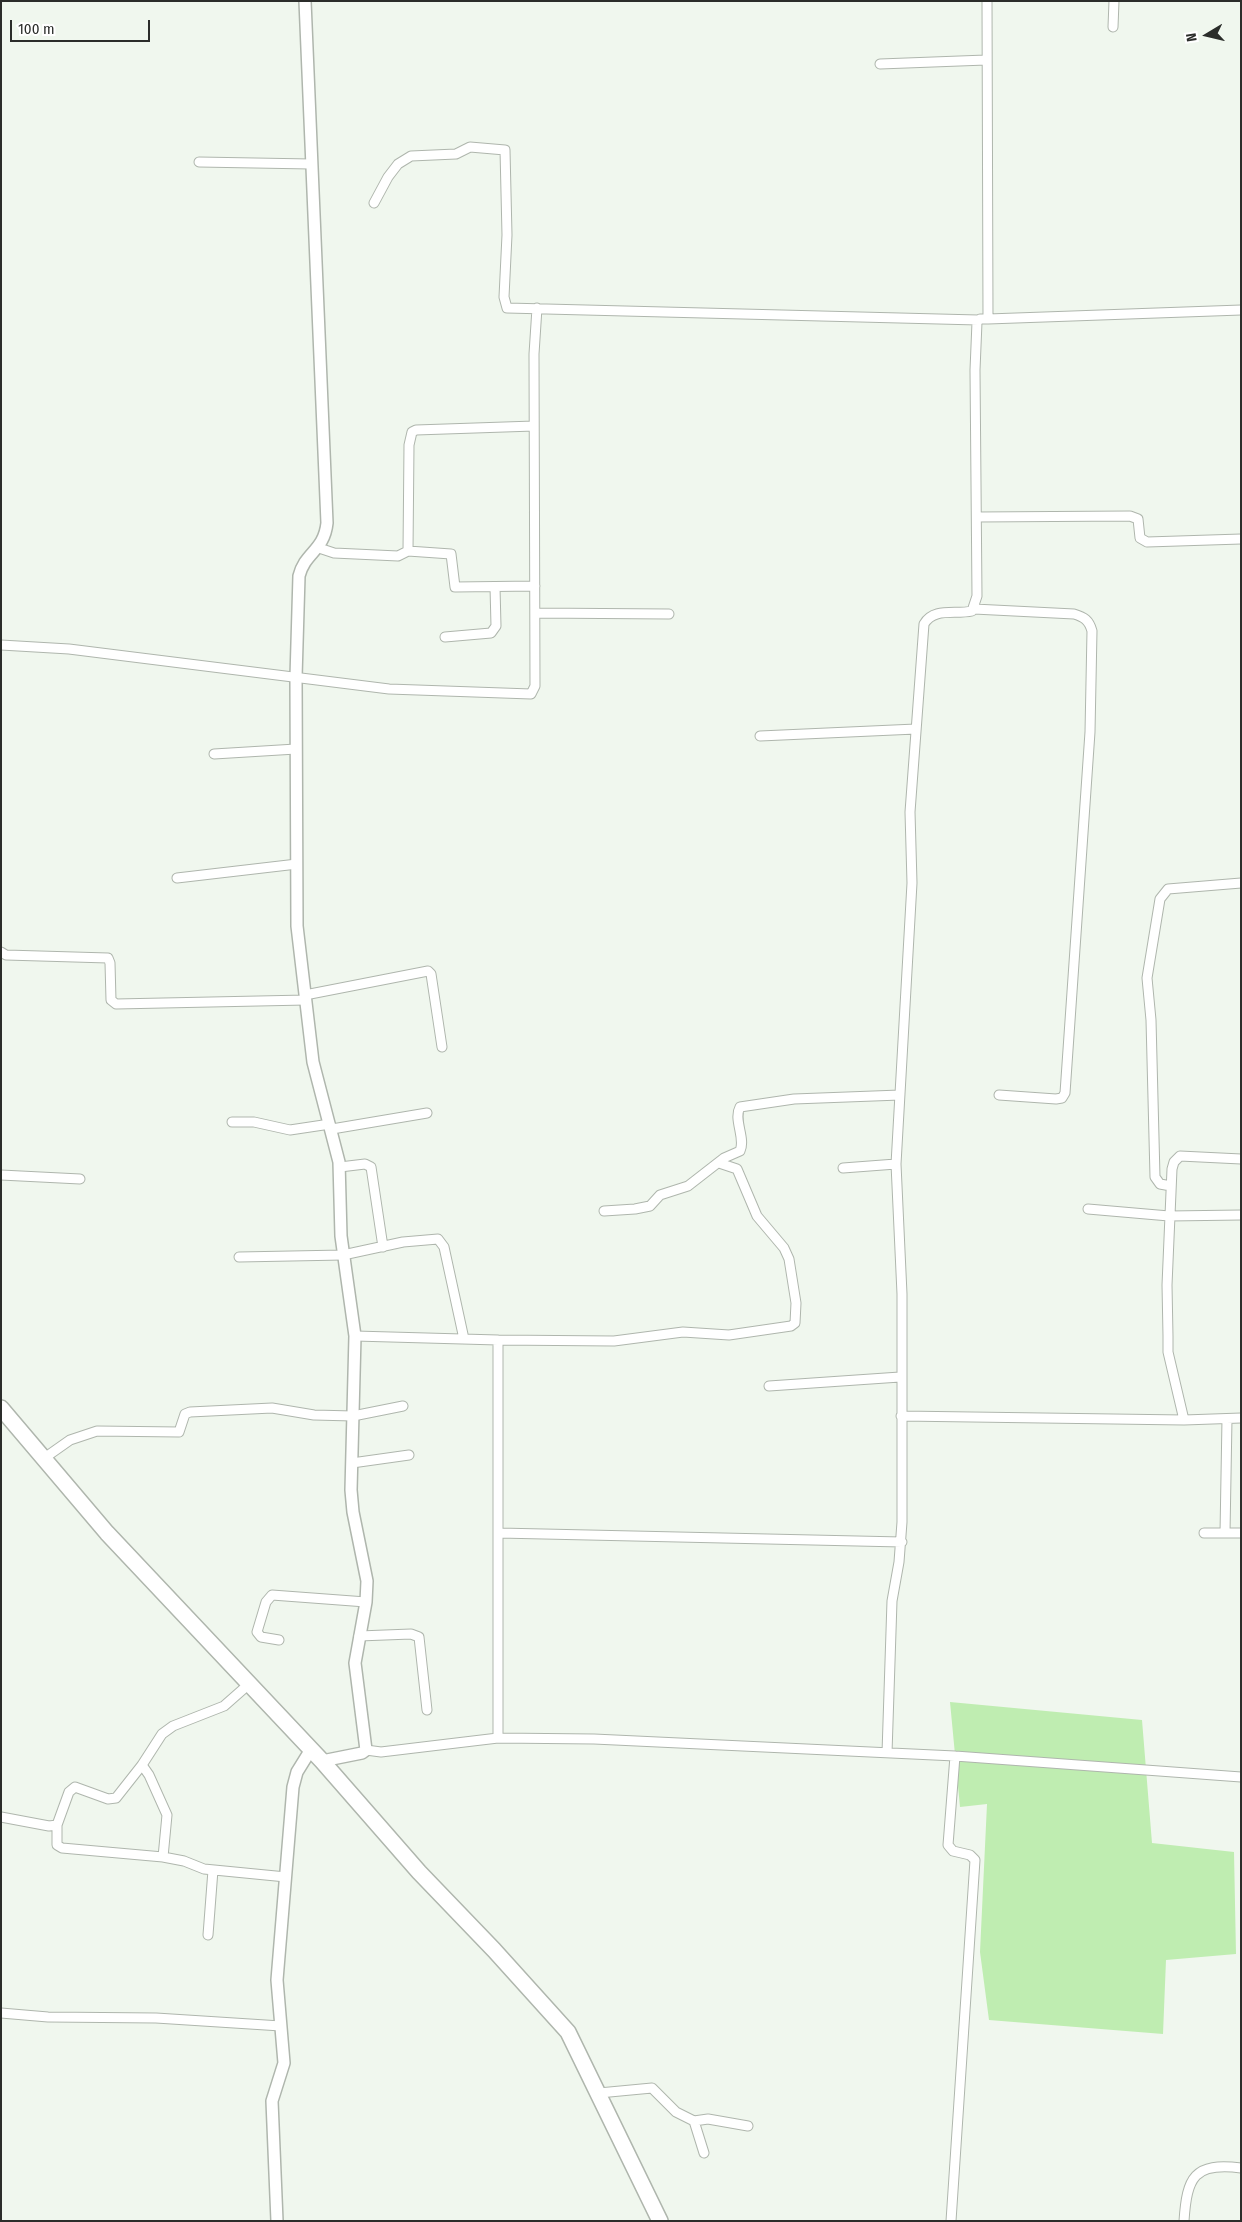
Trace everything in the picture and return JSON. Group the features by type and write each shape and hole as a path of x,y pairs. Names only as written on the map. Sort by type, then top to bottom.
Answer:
{"main road":[{"path":"1,1408 107,1533 316,1756 419,1872 494,1950 568,2032 660,2221"}],"street":[{"path":"305,1 326,523 323,540 319,548 306,560 299,576 296,677 297,926 315,1074 331,1126 340,1167 343,1254 356,1336 352,1463 353,1512 367,1581 366,1602 355,1663 366,1750"},
{"path":"974,609 977,596 975,370 983,319 986,1"},
{"path":"1113,26 1114,1"},
{"path":"880,64 986,60"},
{"path":"374,203 388,177 398,164 411,156 456,154 470,147 505,150 507,235 505,304 507,308 512,309 537,308 983,319 1241,310"},
{"path":"199,162 311,164"},
{"path":"1,645 69,649 398,689 531,694 535,686 534,334 537,308"},
{"path":"408,551 410,445 412,432 425,429 534,426"},
{"path":"977,517 1130,516 1138,519 1140,538 1147,542 1241,539"},
{"path":"319,548 334,553 398,556 408,551 451,554 455,587 535,586"},
{"path":"444,637 491,634 496,626 495,587"},
{"path":"887,1753 892,1600 902,1542 900,1377 902,1294 896,1164 912,883 910,821 924,624 931,615 937,613 969,612 974,609 1074,614 1084,617 1090,623 1092,630 1090,732 1065,1093 1062,1098 1056,1099 1000,1095"},
{"path":"535,613 669,614"},
{"path":"760,736 916,730"},
{"path":"214,754 296,749"},
{"path":"177,878 297,864"},
{"path":"1171,1186 1160,1184 1155,1177 1151,1020 1147,978 1160,899 1168,889 1241,883"},
{"path":"1,952 6,955 108,958 110,964 111,1000 116,1004 305,997 428,971 431,974 442,1047"},
{"path":"604,1211 650,1206 660,1195 688,1186 742,1149 738,1114 740,1107 794,1098 900,1095"},
{"path":"232,1122 254,1122 290,1130 427,1113"},
{"path":"1184,1420 1168,1352 1166,1285 1174,1162 1180,1156 1241,1159"},
{"path":"356,1336 614,1341 683,1332 728,1334 791,1326 795,1323 795,1288 789,1260 784,1248 757,1216 740,1174 728,1165 719,1163"},
{"path":"340,1167 369,1164 372,1169 383,1247"},
{"path":"843,1168 896,1164"},
{"path":"1,1175 80,1179"},
{"path":"1088,1209 1169,1216 1241,1215"},
{"path":"239,1257 343,1254 433,1239 441,1241 464,1339"},
{"path":"498,1340 498,1738"},
{"path":"769,1386 900,1377"},
{"path":"43,1459 70,1440 97,1431 179,1432 185,1414 190,1412 272,1408 314,1415 353,1416 403,1406"},
{"path":"901,1416 1184,1420 1241,1418"},
{"path":"1225,1533 1227,1419"},
{"path":"1,1422 16,1428"},
{"path":"352,1463 410,1455"},
{"path":"499,1533 902,1542"},
{"path":"1204,1533 1241,1533"},
{"path":"279,1640 261,1637 257,1632 266,1602 272,1595 366,1602"},
{"path":"359,1636 411,1634 419,1637 427,1710"},
{"path":"248,1684 224,1706 173,1726 162,1734 142,1765 116,1798 108,1798 80,1788 72,1788 57,1825 57,1845 62,1848 163,1857 213,1870 286,1877"},
{"path":"277,2221 271,2114 272,2101 284,2063 277,1980 295,1779 316,1756 362,1753 366,1750 380,1752 498,1738 594,1739 955,1756 1241,1777"},
{"path":"951,2221 975,1860 970,1854 953,1851 948,1845 955,1756"},
{"path":"142,1765 149,1775 166,1815 163,1857"},
{"path":"1,1817 48,1826 57,1825"},
{"path":"208,1935 213,1870"},
{"path":"1,2013 48,2017 156,2018 281,2026"},
{"path":"599,2093 652,2088 676,2112 694,2121 708,2119 748,2126"},
{"path":"694,2121 704,2154"},
{"path":"1184,2221 1187,2194 1197,2174 1207,2167 1213,2166 1241,2168"}],"green space":[{"path":"950,1702 1142,1720 1152,1843 1234,1852 1236,1954 1166,1960 1163,2034 989,2020 980,1952 987,1804 960,1807"}]}
